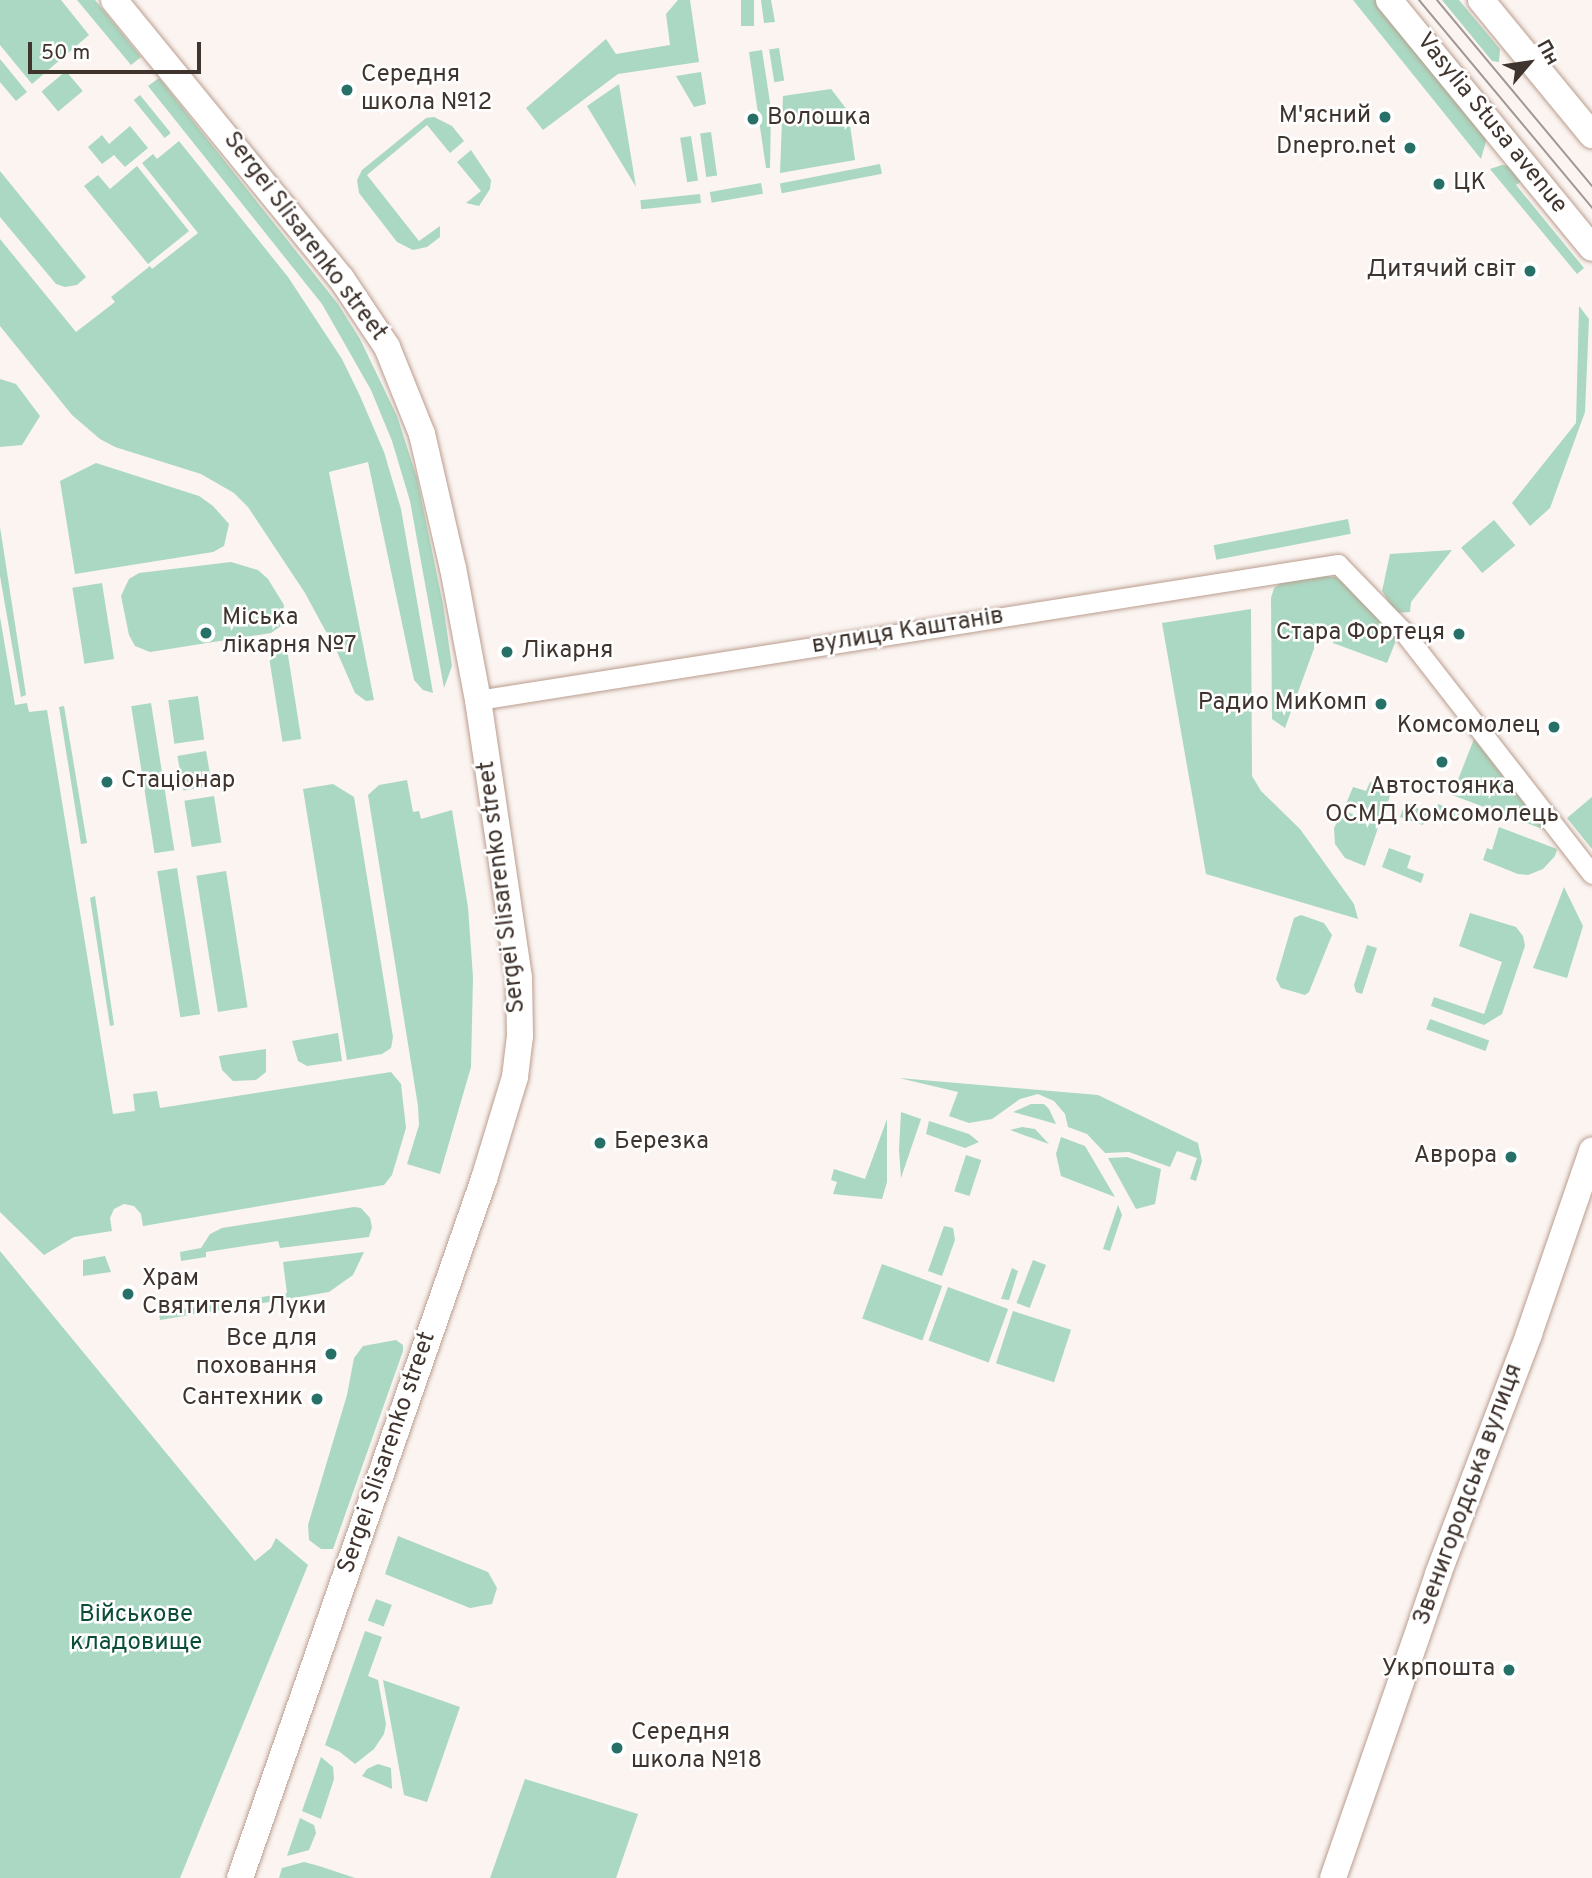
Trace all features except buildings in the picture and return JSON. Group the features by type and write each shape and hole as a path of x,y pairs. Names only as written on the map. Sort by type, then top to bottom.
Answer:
{"street":[{"name":"Sergei Slisarenko street","path":"114,0 341,278 387,346 422,434 478,700 519,978 520,1036 515,1077 479,1192 240,1878"},
{"name":"Vasylia Stusa avenue","path":"1389,0 1592,248"},
{"path":"1481,0 1592,135"},
{"name":"вулиця Каштанів","path":"478,700 1338,564 1402,630 1592,874"},
{"name":"Звенигородська вулиця","path":"1333,1878 1438,1574 1529,1334 1592,1152"}],"green space":[{"path":"0,0 61,0 89,35 32,84 0,45"},
{"path":"77,0 95,0 141,57 131,65"},
{"path":"678,0 690,0 699,62 618,74 543,130 526,108 606,39 616,54 670,45 666,14"},
{"path":"741,0 754,0 754,26 741,26"},
{"path":"761,0 771,0 775,22 764,23"},
{"path":"1353,0 1375,0 1487,138 1481,159"},
{"path":"1442,0 1459,0 1500,49 1499,62 1492,61"},
{"path":"779,48 784,81 774,82 769,50"},
{"path":"762,50 771,109 770,168 766,168 749,52"},
{"path":"0,59 27,92 16,101 0,82"},
{"path":"66,71 83,91 58,111 41,92"},
{"path":"701,72 706,104 694,107 676,76"},
{"path":"159,78 338,304 360,339 397,416 417,478 443,604 452,666 444,688 410,501 392,441 371,390 322,304 148,86"},
{"path":"619,84 636,187 587,106"},
{"path":"831,89 848,111 855,160 780,173 783,96"},
{"path":"140,95 171,133 165,138 134,100"},
{"path":"434,117 452,126 464,141 450,153 427,125 367,175 419,241 440,226 440,237 427,247 413,250 397,242 359,193 357,180 362,170 426,118"},
{"path":"130,126 148,148 125,167 114,155 102,164 88,147 102,135 109,144"},
{"path":"711,132 717,176 706,177 700,134"},
{"path":"691,136 698,180 687,182 680,138"},
{"path":"179,141 288,277 342,359 360,396 384,452 401,509 433,693 423,690 414,680 368,462 329,472 374,700 366,701 355,693 338,654 305,593 248,507 234,493 201,474 115,447 100,439 72,415 0,326 0,239 76,332 115,302 111,297 198,233 142,163 153,154 157,159"},
{"path":"471,150 491,180 490,189 479,206 466,203 481,191 457,162"},
{"path":"880,164 882,174 782,193 780,183"},
{"path":"137,166 189,231 148,264 84,186 98,175 110,189"},
{"path":"1509,166 1522,181 1516,185 1584,268 1577,274 1490,169"},
{"path":"0,171 86,277 77,285 65,287 56,284 0,217"},
{"path":"761,183 763,194 712,203 710,192"},
{"path":"700,194 701,203 641,209 640,200"},
{"path":"1579,306 1589,319 1585,412 1550,508 1530,526 1512,503 1576,423"},
{"path":"0,379 16,384 40,416 22,445 0,447"},
{"path":"96,463 199,496 213,506 229,524 224,546 213,552 75,574 60,481"},
{"path":"1348,519 1351,534 1216,560 1214,545"},
{"path":"1494,520 1515,545 1482,573 1461,548"},
{"path":"0,527 26,695 21,697 0,576"},
{"path":"1452,550 1411,602 1410,612 1396,613 1382,591 1390,554"},
{"path":"231,562 258,570 268,579 284,605 281,626 271,633 150,652 135,646 129,635 121,596 129,579 139,573"},
{"path":"1323,576 1336,577 1345,583 1397,638 1387,663 1333,643 1334,636 1320,632 1285,728 1272,719 1271,598 1274,588 1282,582"},
{"path":"102,583 114,659 84,664 72,588"},
{"path":"1251,609 1252,776 1261,791 1300,829 1354,904 1358,919 1206,874 1162,623"},
{"path":"0,617 15,705 27,703 29,712 47,710 113,1114 135,1111 133,1094 157,1091 160,1108 391,1072 401,1084 406,1128 392,1175 384,1185 143,1226 141,1214 134,1206 124,1204 114,1209 110,1218 112,1231 74,1237 44,1255 0,1212"},
{"path":"287,649 301,739 282,742 268,652"},
{"path":"198,696 204,740 174,744 168,700"},
{"path":"151,703 174,850 155,853 131,706"},
{"path":"64,706 87,843 81,844 59,707"},
{"path":"1474,739 1545,830 1452,795"},
{"path":"206,751 212,785 184,791 177,756"},
{"path":"407,780 413,812 419,811 421,819 452,810 468,907 473,977 471,1067 440,1174 407,1164 419,1125 418,1106 368,795 379,785"},
{"path":"1370,782 1392,790 1382,819 1346,804 1353,787 1366,791"},
{"path":"333,784 354,797 393,1037 391,1048 382,1054 347,1060 303,789"},
{"path":"214,796 221,842 192,847 184,801"},
{"path":"1592,797 1592,849 1567,818"},
{"path":"1406,801 1427,814 1423,825 1400,817"},
{"path":"1438,804 1466,814 1464,821 1436,811"},
{"path":"1343,810 1379,825 1365,866 1345,858 1335,844 1334,828"},
{"path":"1499,827 1557,849 1555,856 1543,869 1528,875 1518,874 1483,860 1487,848 1492,850"},
{"path":"1389,848 1411,856 1407,868 1424,874 1421,883 1382,867"},
{"path":"177,868 200,1014 180,1017 157,871"},
{"path":"226,871 248,1007 218,1012 196,876"},
{"path":"1564,887 1583,926 1567,978 1533,968"},
{"path":"95,896 114,1025 110,1026 90,898"},
{"path":"1470,913 1516,927 1523,936 1525,946 1502,1014 1484,1025 1431,1006 1434,997 1484,1014 1502,962 1459,946"},
{"path":"1301,915 1324,923 1332,935 1309,992 1305,995 1281,988 1276,979 1294,918"},
{"path":"1367,945 1377,948 1362,994 1356,992 1354,985"},
{"path":"1430,1019 1489,1041 1485,1051 1426,1029"},
{"path":"338,1033 342,1061 307,1066 298,1061 292,1041"},
{"path":"266,1049 266,1072 256,1080 233,1081 222,1070 219,1056"},
{"path":"899,1078 1098,1095 1198,1143 1202,1161 1196,1181 1190,1179 1197,1158 1177,1151 1170,1167 1129,1152 1105,1153 1087,1134 1068,1127 1065,1114 1054,1101 1038,1094 1020,1099 992,1119 969,1123 949,1116 958,1092"},
{"path":"1031,1104 1044,1104 1056,1124 1013,1112"},
{"path":"901,1112 921,1119 901,1178 899,1150"},
{"path":"887,1119 887,1182 882,1199 833,1194 837,1182 831,1180 834,1169 865,1179"},
{"path":"929,1121 969,1134 979,1142 965,1148 926,1134"},
{"path":"1022,1127 1035,1129 1049,1144 1010,1130"},
{"path":"1061,1137 1085,1146 1115,1197 1061,1176 1056,1154"},
{"path":"966,1155 981,1160 969,1196 954,1191"},
{"path":"1127,1157 1161,1169 1155,1204 1136,1209 1108,1158"},
{"path":"1118,1205 1122,1215 1110,1251 1103,1249"},
{"path":"361,1208 370,1218 372,1227 369,1237 280,1248 278,1241 206,1252 206,1257 181,1261 180,1252 201,1248 210,1234 222,1228"},
{"path":"944,1226 953,1228 955,1240 942,1276 928,1271"},
{"name":"Військове кладовище","path":"0,1251 255,1561 271,1548 276,1538 308,1565 180,1878 0,1878"},
{"path":"364,1252 353,1275 329,1292 160,1320 159,1313 287,1293 283,1262"},
{"path":"105,1256 111,1272 83,1276 83,1260"},
{"path":"1033,1260 1046,1265 1030,1308 1017,1303"},
{"path":"882,1264 942,1286 922,1340 862,1319"},
{"path":"1012,1268 1018,1271 1009,1300 1001,1299"},
{"path":"948,1287 1008,1309 989,1362 929,1341"},
{"path":"1013,1311 1071,1330 1054,1382 996,1363"},
{"path":"396,1340 403,1345 403,1351 333,1549 321,1549 309,1540 308,1525 347,1395 354,1358 363,1346"},
{"path":"398,1536 488,1572 497,1588 492,1604 470,1608 385,1574"},
{"path":"376,1599 392,1605 384,1627 368,1620"},
{"path":"365,1631 382,1637 368,1676 378,1680 386,1724 384,1734 374,1749 355,1764 340,1752 325,1745"},
{"path":"383,1680 460,1707 427,1802 404,1795"},
{"path":"321,1757 333,1767 334,1779 321,1819 302,1811"},
{"path":"378,1764 391,1768 392,1789 362,1776 367,1769"},
{"path":"525,1779 638,1814 616,1878 490,1878"},
{"path":"300,1818 314,1825 316,1833 309,1850 287,1856"},
{"path":"304,1862 355,1878 279,1878 282,1868"}],"tram line":[{"path":"1419,0 1592,208"},
{"path":"1437,0 1592,186"}],"place":[{"name":"Середня школа №12","path":"347,90"},
{"name":"М'ясний","path":"1385,117"},
{"name":"Волошка","path":"753,119"},
{"name":"Dnepro.net","path":"1410,148"},
{"name":"ЦК","path":"1439,184"},
{"name":"Дитячий світ","path":"1530,271"},
{"name":"Міська лікарня №7","path":"206,633"},
{"name":"Стара Фортеця","path":"1459,634"},
{"name":"Лікарня","path":"507,652"},
{"name":"Радио МиКомп","path":"1381,704"},
{"name":"Комсомолец","path":"1554,727"},
{"name":"Автостоянка ОСМД Комсомолець","path":"1442,762"},
{"name":"Стаціонар","path":"107,782"},
{"name":"Березка","path":"600,1143"},
{"name":"Аврора","path":"1511,1157"},
{"name":"Храм Святителя Луки","path":"128,1294"},
{"name":"Все для поховання","path":"331,1354"},
{"name":"Сантехник","path":"317,1399"},
{"name":"Укрпошта","path":"1509,1670"},
{"name":"Середня школа №18","path":"617,1748"}]}
